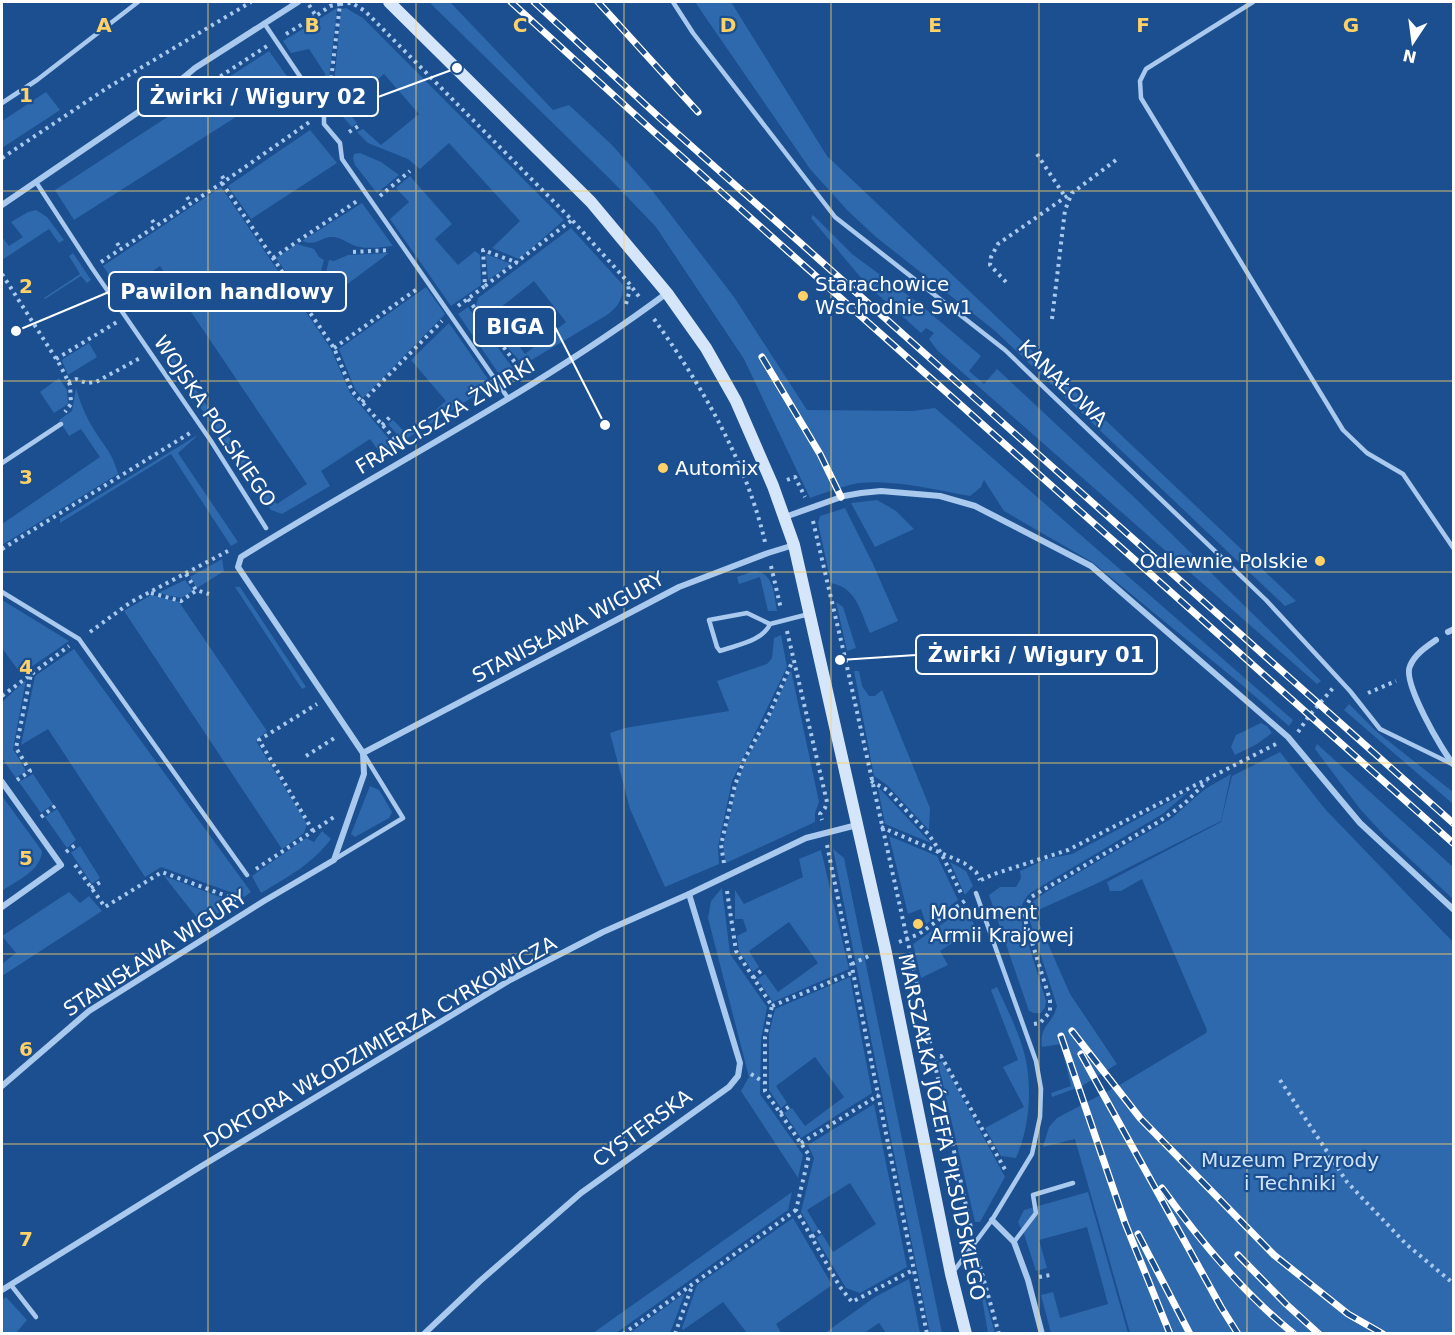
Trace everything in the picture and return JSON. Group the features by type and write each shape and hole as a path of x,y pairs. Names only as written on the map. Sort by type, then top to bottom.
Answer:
{"street":[{"path":"2,205 159,98 195,68 298,2"},
{"name":"MARSZAŁKA JÓZEFA PIŁSUDSKIEGO","path":"389,2 591,202 667,293 706,348 736,401 773,486 786,517 794,546 858,825 951,1274 966,1334"},
{"name":"FRANCISZKA ŻWIRKI","path":"238,562 241,557 272,537 508,398 620,327 667,293"},
{"path":"786,517 844,496 881,491 940,496 975,506 1091,566 1288,737 1360,823 1454,910"},
{"name":"STANISŁAWA WIGURY","path":"238,562 238,567 363,753 679,587 768,553 794,546"},
{"path":"1436,640 1419,652 1409,666 1408,675 1420,708 1453,765"},
{"path":"334,860 364,774 363,753"},
{"path":"2,783 61,865 2,907"},
{"name":"DOKTORA WŁODZIMIERZA CYRKOWICZA","path":"2,1290 200,1167 510,980 603,932 806,838 858,825"},
{"name":"STANISŁAWA WIGURY","path":"2,1086 89,1011 254,907 334,860"},
{"name":"CYSTERSKA","path":"424,1334 480,1281 581,1193 729,1087 738,1076 740,1063 689,894"},
{"path":"992,1220 1014,1242 1028,1280 1042,1334"}],"lane":[{"path":"2,103 37,80 138,2"},
{"name":"KANAŁOWA","path":"673,2 693,33 835,217 1005,350 1266,600 1350,692 1380,729 1453,765"},
{"path":"1253,2 1146,69 1140,81 1141,98 1343,430 1367,453 1403,474 1454,549"},
{"path":"264,23 324,112 324,124 340,142 342,159 508,398"},
{"name":"WOJSKA POLSKIEGO","path":"36,182 201,426 266,528"},
{"path":"2,463 60,424"},
{"path":"2,592 79,639 247,875"},
{"path":"770,624 767,632 756,638 720,651 709,620 747,613 770,624 809,614"},
{"name":"STANISŁAWA WIGURY","path":"334,860 403,818 363,753"},
{"path":"951,1274 992,1220 1032,1154 1040,1117 1041,1089 1036,1061 976,893"},
{"path":"1014,1242 1036,1213 1033,1195 1073,1183"},
{"path":"10,1285 36,1317"}],"path":[{"path":"2,158 107,88 251,2"},
{"path":"307,2 316,16"},
{"path":"92,268 224,182 285,136 324,112 328,107 339,4 330,6 167,111"},
{"path":"343,124 350,133 360,125"},
{"path":"1036,154 1068,203"},
{"path":"1006,282 990,265 991,256 998,244 1066,198 1116,160"},
{"path":"372,202 410,171"},
{"path":"222,176 273,258 334,348 352,391 411,457"},
{"path":"1052,319 1065,210 1072,193"},
{"path":"273,258 367,194"},
{"path":"187,197 191,203"},
{"path":"152,220 156,226"},
{"path":"362,402 450,312 518,263 572,220"},
{"path":"117,243 121,249"},
{"path":"353,252 406,249"},
{"path":"485,286 483,250 518,263"},
{"path":"2,274 68,382 71,404 58,417"},
{"path":"334,348 428,281"},
{"path":"621,312 630,293 628,282"},
{"path":"468,299 522,372 532,366"},
{"path":"56,359 126,317"},
{"path":"497,339 510,330"},
{"path":"68,382 76,379 86,383 96,382 150,352"},
{"path":"382,425 390,417"},
{"path":"2,549 201,426"},
{"path":"750,496 795,477 809,508 846,662 975,1244 999,1334"},
{"path":"2,696 131,602 226,552"},
{"path":"186,574 197,590 209,594"},
{"path":"150,593 182,601 197,590"},
{"path":"623,1334 796,1210 809,1155 765,1091 765,1037 772,1006 736,951 721,845 735,785 744,760 768,717 794,659"},
{"path":"16,782 30,771 16,748 31,673"},
{"path":"881,827 964,863 976,872 981,880 1068,850 1299,732 1334,686 1350,692 1368,693 1408,675"},
{"path":"314,831 260,740 327,699"},
{"path":"306,756 337,737"},
{"path":"1024,1027 1040,1023 1050,1012 1050,1000 1024,911 1031,897 1160,821 1184,804 1210,779"},
{"path":"871,780 887,790 929,835 965,901 985,920"},
{"path":"41,817 55,806"},
{"path":"247,875 339,814"},
{"path":"66,852 78,843"},
{"path":"102,881 91,888 105,907 162,872 244,902"},
{"path":"908,938 919,934 976,893"},
{"path":"753,978 762,970"},
{"path":"772,1006 854,972"},
{"path":"934,1060 941,1056 1013,1184"},
{"path":"1280,1080 1347,1182 1406,1244 1454,1284"},
{"path":"801,1143 879,1095"},
{"path":"780,1113 790,1106"},
{"path":"796,1210 840,1287 852,1302 913,1270"},
{"path":"812,1237 820,1232"},
{"path":"675,1334 692,1284"}],"green space":[{"path":"429,2 450,2 553,110 569,105 612,145 651,189 734,297 807,410 913,411 935,408 1293,720 1289,726 1092,562 1004,511 984,480 981,487 970,496 915,486 872,482 847,486 810,498 744,359 656,227"},
{"path":"695,2 731,2 827,156 1296,601 1285,606 994,330 876,237 848,211 810,169"},
{"path":"337,8 327,96 312,80 326,75 309,49 291,53 283,41"},
{"path":"346,8 363,18 564,220 519,259 492,248 520,221 449,143 420,169 408,159 368,143 357,132 363,129 381,145 419,114 384,74 345,108 357,123 352,127 332,105 341,9"},
{"path":"269,51 291,82 74,220 55,190"},
{"path":"46,92 60,110 2,148 2,121"},
{"path":"310,130 337,163 251,219 228,186"},
{"path":"360,153 381,162 399,175 377,193 355,165 354,154"},
{"path":"410,176 452,224 435,239 458,265 475,251 480,255 481,285 451,306 390,219 409,202 396,188"},
{"path":"221,187 331,349 350,393 395,446 381,454 370,439 321,471 330,486 282,514 271,510 258,492 264,488 277,504 307,484 160,266 127,288 140,307 134,312 103,266"},
{"path":"362,203 393,246 360,247 334,237 312,243 302,241"},
{"path":"36,210 47,217 64,240 59,243 49,229 2,260 2,237 9,246 23,237 11,222"},
{"path":"813,215 852,254 917,302 981,356 969,371 984,384 997,369 1135,498 1321,681 1317,684 937,350 929,339 934,333 926,328 921,333 867,285 811,218"},
{"path":"571,228 623,285 621,299 607,315 523,365 501,340 510,334 525,354 566,322 534,281 495,312 506,329 498,335 476,306 478,298"},
{"path":"297,244 314,249 324,260 318,282 305,299 276,258"},
{"path":"73,253 91,280 87,283 81,276 45,299 80,274 69,256"},
{"path":"389,253 313,310 310,304 324,281 329,260 334,261 348,255"},
{"path":"486,254 511,264 488,280"},
{"path":"426,287 445,314 363,398 355,389 339,349"},
{"path":"468,307 515,371 502,376 499,374 458,314"},
{"path":"449,323 492,385 403,441 388,424 393,420 407,434 446,401 411,360"},
{"path":"89,343 97,357 68,375 63,359"},
{"path":"165,345 186,375 181,379 160,349"},
{"path":"59,378 67,390 68,404 54,413 40,392"},
{"path":"190,381 210,410 205,414 184,384"},
{"path":"76,388 88,418 111,455 118,474 2,545 2,524 100,457 81,429 69,436 59,420 72,411"},
{"path":"215,416 234,445 228,449 209,420"},
{"path":"196,436 178,453 238,542 231,546 171,454 60,523 60,519"},
{"path":"239,451 258,479 252,484 233,455"},
{"path":"877,500 896,511 914,529 875,547 851,503"},
{"path":"845,508 898,621 870,633 852,595 840,586 831,583 818,523 820,516"},
{"path":"222,559 224,571 197,588 190,577"},
{"path":"754,571 766,575 772,585 777,611 768,611 760,577 739,584 737,577"},
{"path":"185,580 193,591 181,598 158,593"},
{"path":"235,587 240,587 306,687 302,689"},
{"path":"151,595 179,602 267,731 256,741 307,824 304,833 282,849 124,611"},
{"path":"2,600 69,641 21,674 2,648"},
{"path":"836,602 843,607 856,648 847,651"},
{"path":"781,635 787,667 732,781 718,847 719,864 665,887 630,809 610,733 625,728 729,711 717,681 767,664 772,658 774,638"},
{"path":"74,649 251,892 244,897 161,867 145,877 48,729 21,745 35,676"},
{"path":"791,670 819,802 815,822 726,863 723,846 737,784 745,761 769,719"},
{"path":"854,671 859,671 862,686 869,696 875,696 882,690 930,808 929,830 887,785 874,776"},
{"path":"26,680 13,749 26,771 16,778 2,758 2,702"},
{"path":"1349,704 1377,732 1453,792 1453,804 1344,710"},
{"path":"1261,723 1267,726 1272,733 1235,755 1231,747 1236,735"},
{"path":"1317,744 1453,867 1453,899 1385,836 1360,809 1315,749"},
{"name":"Muzeum Przyrody i Techniki","path":"1280,752 1325,809 1453,942 1453,1333 1130,1333 1075,1139 1043,1147 1049,1127 1057,1118 1123,1083 1206,1033 1207,1030 1142,879 1121,891 1110,891 1107,882 1221,822 1232,776"},
{"path":"33,774 53,804 41,813 19,782"},
{"path":"1231,774 1221,821 1100,882 1034,912 1070,994 1117,1064 1082,1086 1052,1097 1051,1093 1071,1086 1061,1044 1042,1047 1044,1029 1053,1017 1057,1006 1028,915 1030,906 1049,890 1172,818 1205,789"},
{"path":"370,786 379,790 392,812 389,818 355,837 351,834"},
{"path":"878,788 882,791 931,843 885,824"},
{"path":"1188,792 1164,813 1030,893 1027,897 1021,907 1021,918 1046,1001 1041,1013 1029,1011 989,895 1000,887 1016,887 1021,878 1020,871 1047,859 1072,854"},
{"path":"2,796 42,851 41,858 33,870 2,891"},
{"path":"57,809 76,840 67,848 45,817"},
{"path":"322,831 331,839 316,856 261,893 252,876 306,838 314,842"},
{"path":"889,836 937,856 958,900 926,924 921,909 908,914"},
{"path":"80,846 100,878 92,884 71,853"},
{"path":"833,849 844,858 942,1333 930,1333"},
{"path":"821,850 849,969 773,1002 757,979 765,974 778,992 818,963 789,922 749,951 759,967 753,972 739,951 737,936 747,931 743,919 735,919 735,890 744,904 803,877 799,859"},
{"path":"950,862 966,871 973,886 965,895"},
{"path":"164,876 236,903 201,923"},
{"path":"722,888 730,954 767,1007 761,1039 760,1094 803,1155 798,1178 741,1091 749,1077 708,918 711,901"},
{"path":"69,892 80,903 89,896 102,911 2,976 2,964 16,953 2,936"},
{"path":"965,908 976,928 962,942 960,938 940,951 948,965 921,978 913,944"},
{"path":"850,977 872,1093 801,1138 784,1113 792,1108 805,1126 844,1097 815,1057 776,1086 787,1103 781,1108 769,1090 769,1034 775,1009"},
{"path":"997,987 1021,1042 1028,1073 1029,1098 1026,1123 1016,1158 1001,1156 985,1128 1024,1107 1003,1067 1018,1060 991,990"},
{"path":"942,1061 1005,1177 980,1222 975,1222 938,1063"},
{"path":"874,1104 907,1267 860,1293 846,1288 816,1238 822,1234 833,1252 876,1224 850,1183 807,1210 818,1229 813,1233 801,1212 814,1158 808,1145"},
{"path":"792,1192 788,1210 616,1333 593,1333"},
{"path":"1088,1192 1128,1333 1051,1333 1041,1295 1053,1292 1060,1318 1108,1304 1087,1227 1039,1240 1047,1268 1036,1271 1018,1222 1024,1210"},
{"path":"793,1218 832,1285 776,1324 781,1333 747,1333 723,1302 683,1330 697,1285"},
{"path":"977,1269 979,1278 995,1333 988,1333"},
{"path":"909,1279 920,1333 886,1333 879,1323 864,1333 825,1333 875,1297"},
{"path":"685,1293 670,1333 630,1333"},
{"path":"6,1297 27,1320 16,1333 2,1333 2,1300"}],"railway":[{"path":"511,2 1454,844"},
{"path":"534,2 661,119 1454,824"},
{"path":"598,2 698,112"},
{"path":"762,357 820,454 841,497"},
{"path":"1072,1031 1140,1118 1274,1255 1348,1314 1383,1334"},
{"path":"1061,1036 1125,1223 1170,1334"},
{"path":"1081,1054 1238,1334"},
{"path":"1162,1188 1223,1266 1294,1334"},
{"path":"1138,1234 1190,1334"},
{"path":"1238,1255 1319,1334"}],"place":[{"name":"Żwirki / Wigury 02","path":"457,68"},
{"name":"Starachowice Wschodnie Sw1","path":"803,296"},
{"name":"Pawilon handlowy","path":"16,331"},
{"name":"BIGA","path":"605,425"},
{"name":"Automix","path":"663,468"},
{"name":"Odlewnie Polskie","path":"1320,561"},
{"name":"Żwirki / Wigury 01","path":"840,660"},
{"name":"Monument Armii Krajowej","path":"918,924"}]}
